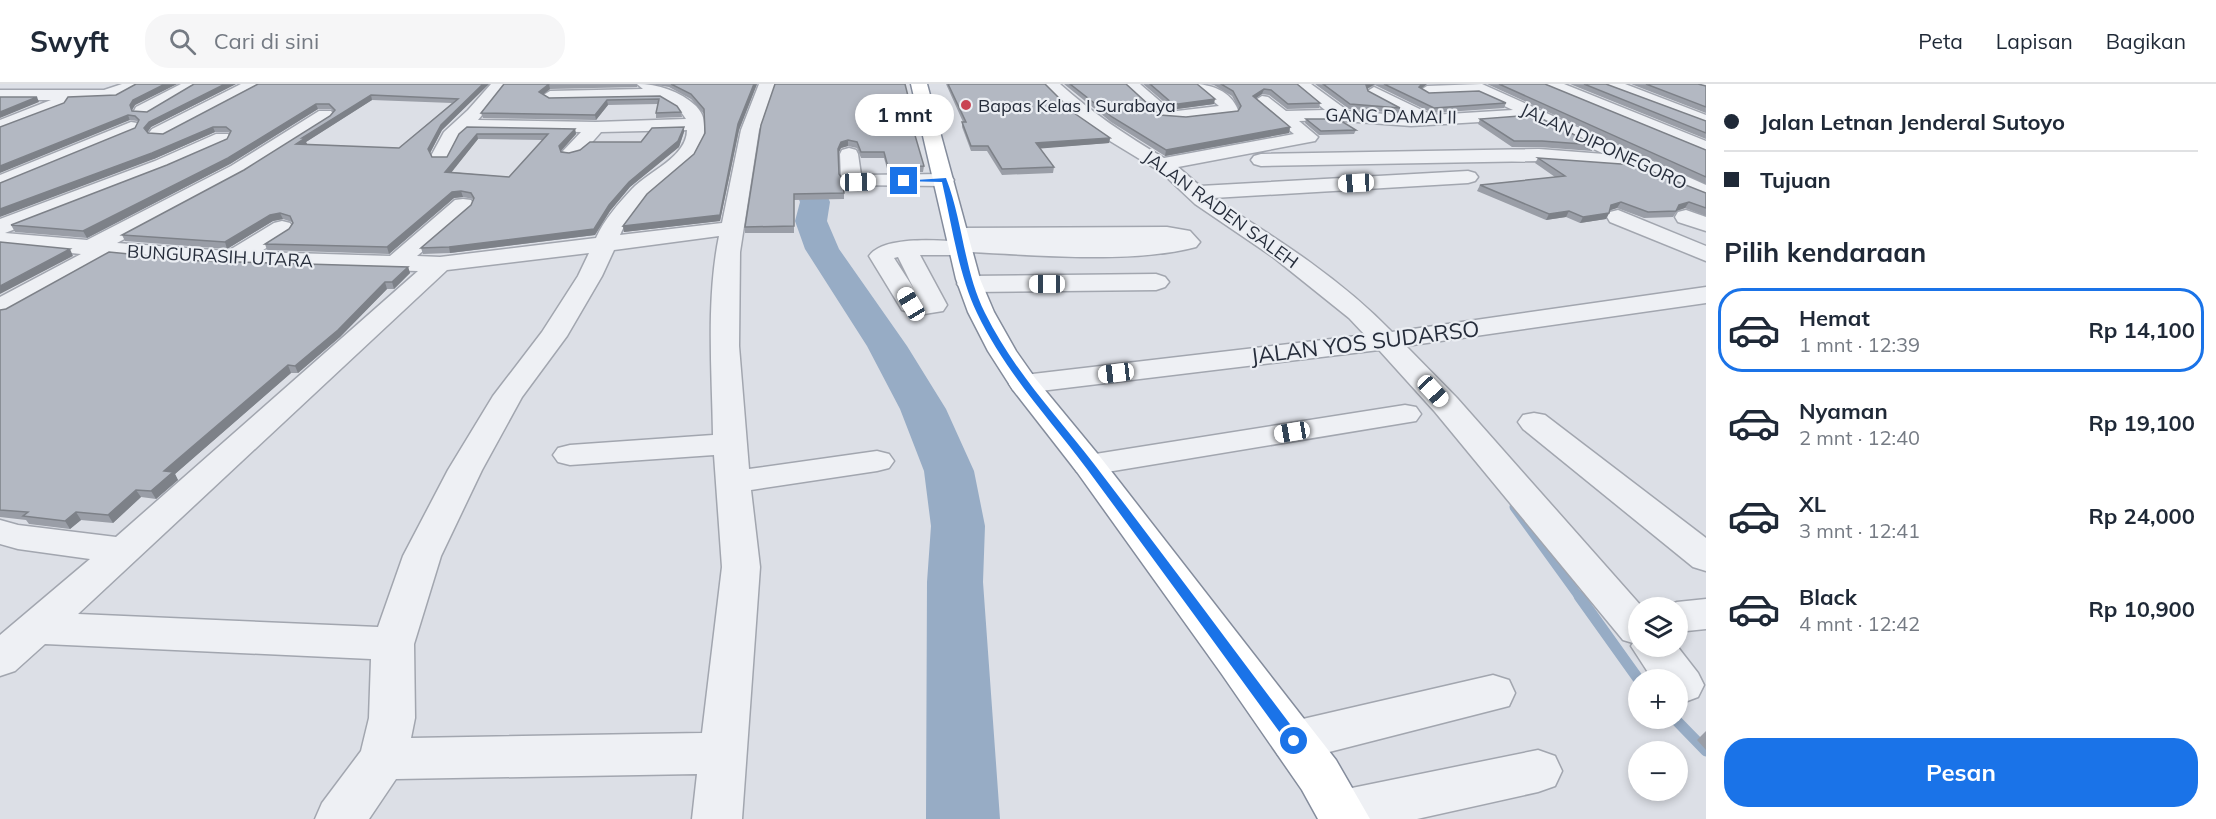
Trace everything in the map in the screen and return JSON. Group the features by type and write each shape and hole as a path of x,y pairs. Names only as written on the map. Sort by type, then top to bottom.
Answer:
{"highway":[{"path":"919,84 970,284 981,312 1023,384 1089,465 1294,741 1343,816"}],"street":[{"path":"0,95 109,95 134,84"},
{"path":"142,111 193,84"},
{"path":"158,133 253,84"},
{"path":"441,156 447,139 463,125 499,84"},
{"path":"717,819 741,567 730,444 725,346 728,252 750,130 767,84"},
{"name":"JALAN RADEN SALEH","path":"1051,84 1081,112 1116,137 1162,164 1210,206 1327,285 1358,312 1382,341 1446,405 1628,616"},
{"path":"1131,84 1165,114 1177,116 1230,110 1228,105 1201,84"},
{"path":"1162,164 1309,137 1262,102 1274,97 1255,84"},
{"path":"1301,84 1345,117"},
{"path":"1550,84 1706,148"},
{"path":"1611,84 1706,121"},
{"path":"1654,84 1675,92"},
{"path":"1427,90 1475,86"},
{"name":"JALAN DIPONEGORO","path":"1475,86 1635,162 1706,192"},
{"path":"340,819 383,759 392,718 393,644 422,556 465,470 508,396 553,336 590,276 613,225 628,205 687,154 696,138 695,115 685,105 653,89 550,96"},
{"path":"1374,92 1431,120"},
{"path":"0,126 76,95"},
{"name":"GANG DAMAI II","path":"1283,116 1431,120 1535,113"},
{"path":"105,250 276,149 325,115"},
{"path":"463,125 596,127 696,124"},
{"path":"0,182 131,127"},
{"path":"571,152 596,127"},
{"path":"153,168 190,170 248,145 270,129"},
{"path":"1588,138 1663,131"},
{"path":"0,308 319,137"},
{"path":"0,227 153,168 222,138"},
{"path":"849,154 850,180 944,180"},
{"path":"1261,160 1539,155 1635,162"},
{"path":"1194,192 1486,176"},
{"path":"395,264 463,205"},
{"path":"1618,217 1706,254"},
{"path":"233,259 282,228"},
{"name":"BUNGURASIH UTARA","path":"6,244 233,259 440,264 733,228"},
{"path":"906,250 960,243 1167,234 1182,236 1188,242 1174,246 1104,248 960,243"},
{"path":"0,659 124,551 440,264"},
{"path":"970,284 1156,282"},
{"name":"JALAN YOS SUDARSO","path":"1023,384 1382,341 1706,295"},
{"path":"1089,465 1405,414"},
{"path":"1534,422 1706,558"},
{"path":"570,454 730,444"},
{"path":"733,482 877,461"},
{"path":"0,532 18,537 124,551"},
{"path":"1688,616 1706,614"},
{"path":"35,628 393,644"},
{"name":"JALAN RADEN SALEH","path":"1661,657 1670,669"},
{"path":"1294,741 1493,693"},
{"path":"383,759 723,753"},
{"path":"1343,816 1538,771"}],"building":[{"path":"136,84 165,84 133,100 130,105 132,111 147,112 194,84 225,84 149,122 144,128 148,133 163,134 258,84 483,84 441,125 428,149 432,157 447,157 459,134 467,127 575,129 559,146 561,152 569,153 580,150 590,142 641,142 652,128 684,127 678,141 629,182 609,205 594,229 449,247 421,248 471,205 474,198 471,193 461,191 452,192 387,247 265,244 289,229 293,223 290,216 280,213 270,215 225,242 122,235 244,170 330,116 335,110 329,104 316,104 228,158 83,231 11,225 167,165 227,139 231,131 226,127 213,127 152,153 0,209 0,183 135,128 139,120 135,116 128,115 0,166 0,127 64,103 68,97 116,95","holes":["371,95 458,99 399,148 296,144","477,134 548,134 509,177 445,172"]},
{"path":"504,84 549,84 539,92 549,98 660,96 677,106 681,112 656,113 659,99 607,100 595,115 481,113"},
{"path":"671,84 754,84 738,124 720,215 623,226 647,194 694,154 705,133 704,109 691,94"},
{"path":"775,84 905,84 911,108 907,108 924,166 888,167 884,152 861,152 857,142 848,140 841,142 838,149 839,174 842,178 844,193 794,194 794,226 745,227 761,125"},
{"path":"948,84 1045,84 1074,113 1110,138 1036,143 1054,167 1002,169 988,146 971,146 962,122 966,122"},
{"path":"1070,84 1126,84 1160,115 1186,117 1238,111 1241,106 1233,91 1221,84 1297,84 1320,103 1288,104 1271,90 1264,89 1253,96 1290,127 1166,150 1112,117"},
{"path":"1150,84 1197,84 1215,99 1172,103"},
{"path":"1323,84 1369,84 1366,85 1368,91 1400,108 1350,104"},
{"path":"1384,84 1422,84 1419,87 1429,93 1479,91 1506,103 1434,108"},
{"path":"1499,84 1545,84 1706,150 1706,177"},
{"path":"1584,84 1606,84 1706,121 1706,133"},
{"path":"1646,84 1706,86 1706,107"},
{"path":"0,97 37,97 0,112"},
{"path":"1534,115 1595,145 1514,141 1480,119"},
{"path":"1306,119 1338,119 1356,130 1321,131"},
{"path":"1538,158 1635,165 1706,193 1706,208 1689,202 1679,205 1676,211 1648,212 1621,202 1611,205 1609,213 1583,217 1569,211 1549,214 1480,185 1565,176"},
{"path":"0,242 70,249 0,286"},
{"path":"109,252 200,261 408,267 392,282 385,282 338,330 295,366 288,365 164,471 173,472 151,491 136,490 108,515 76,512 65,521 23,516 28,512 0,510 0,310 6,309"}],"waterway":[{"path":"844,84 835,95 828,130 804,154 800,167 815,202 811,221 822,249 887,346 923,409 949,471 958,526 955,582 963,819"},
{"path":"1514,507 1580,598"},
{"path":"1579,596 1631,669"},
{"path":"1685,729 1706,751"}],"place":[{"name":"Bapas Kelas I Surabaya","path":"966,105"}],"route":[{"path":"904,181 944,180 968,279 981,312 1002,351 1023,384 1089,465 1294,741"}]}
